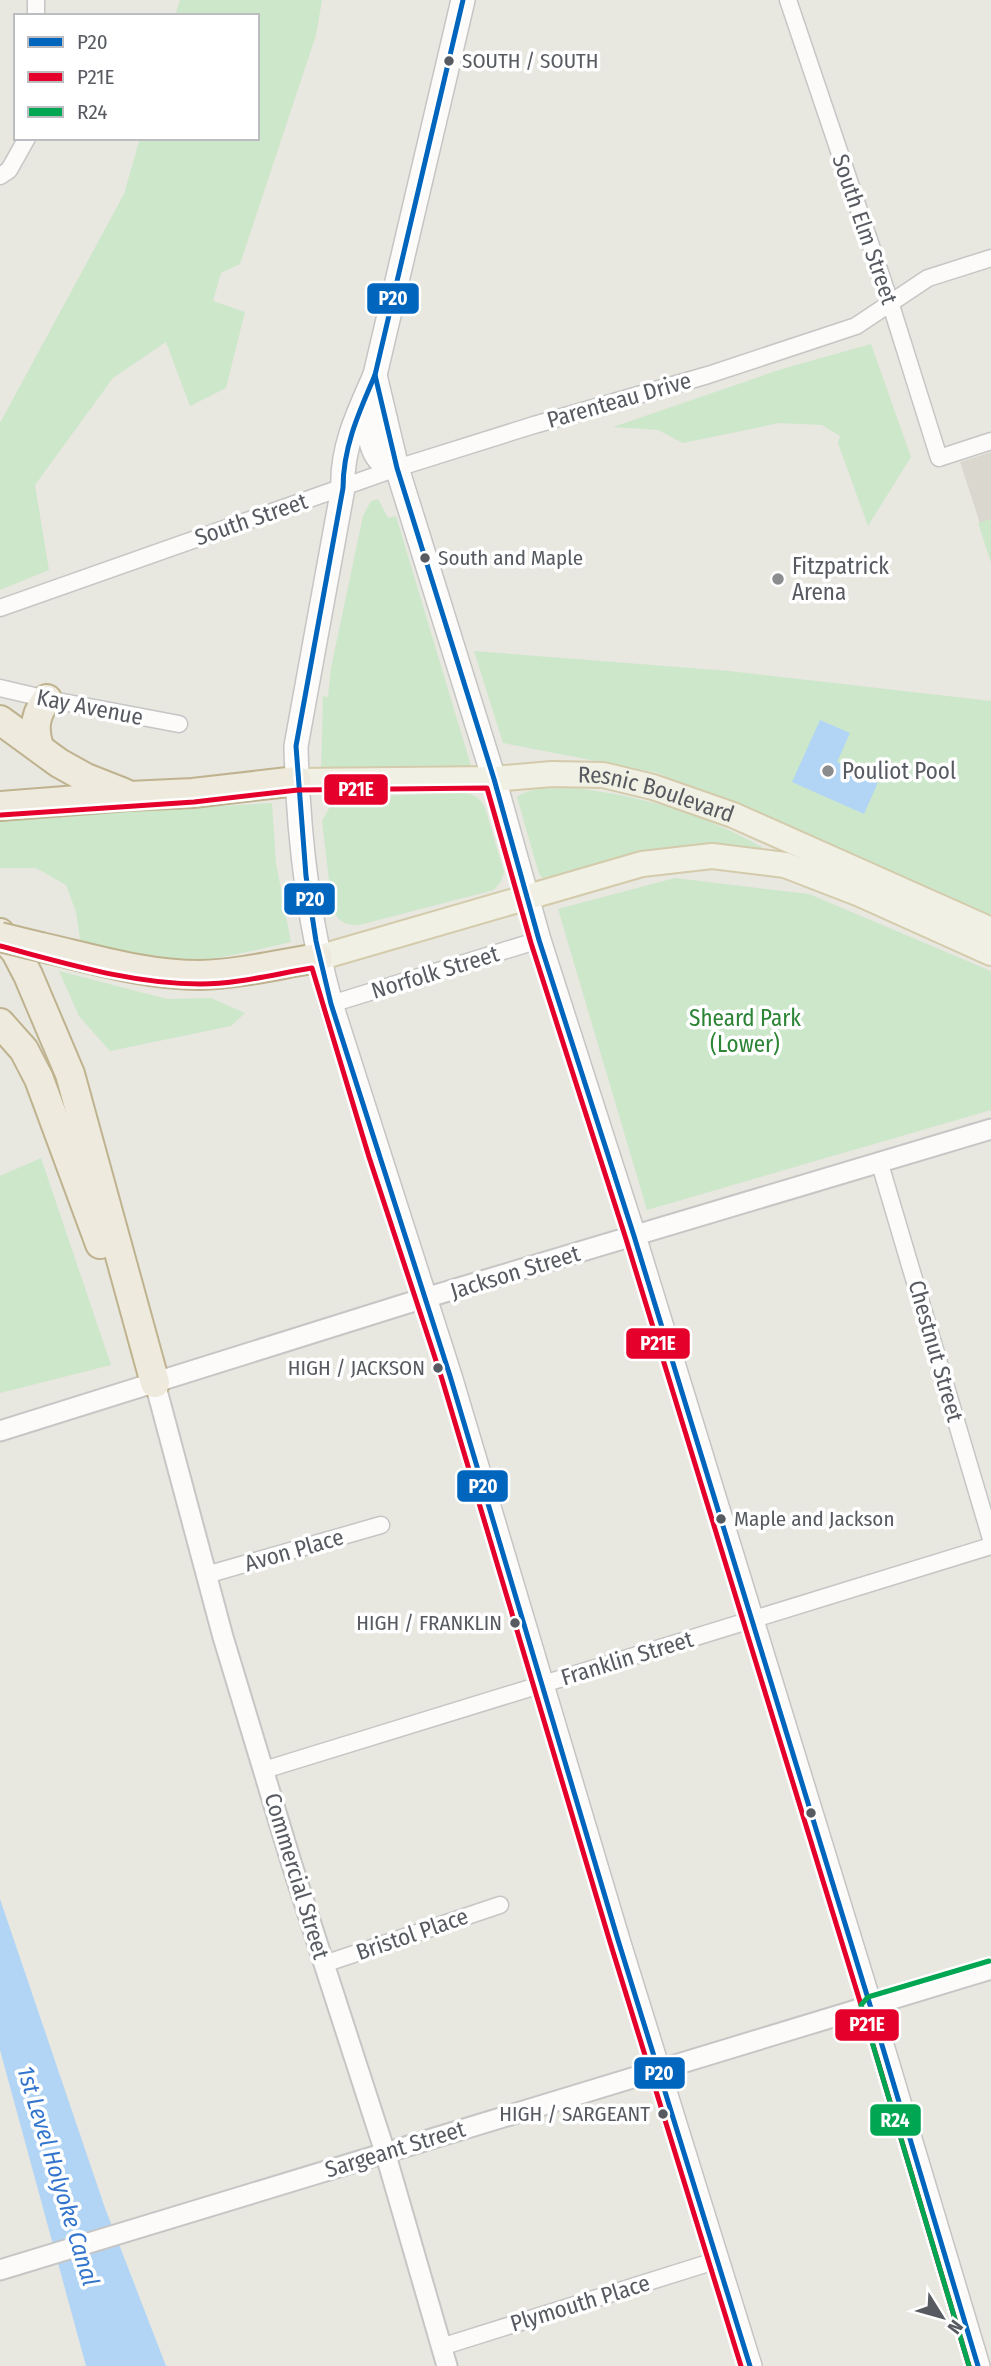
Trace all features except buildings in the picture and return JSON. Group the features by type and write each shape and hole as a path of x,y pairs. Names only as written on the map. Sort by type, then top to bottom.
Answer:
{"highway":[{"path":"39,747 36,737 38,711 47,699"},
{"path":"0,720 58,763 130,796"},
{"path":"0,806 193,793 297,781"},
{"path":"0,935 126,968 181,974 231,973 318,958"},
{"path":"0,935 16,952 28,975 70,1073 155,1383"},
{"path":"0,1023 24,1050 39,1079 75,1181 155,1383"}],"main road":[{"path":"463,0 375,375 368,413 372,444 381,461 397,468 495,779 540,940 634,1236 978,2366"},
{"path":"375,375 356,417 342,468 343,488 296,746 297,781 318,958 450,1376 541,1684 750,2366"},
{"name":"Resnic Boulevard","path":"297,781 603,775 653,787 733,815 991,930"},
{"name":"Resnic Boulevard","path":"318,958 642,864 712,856 785,865 860,894 991,953"}],"street":[{"name":"South Elm Street","path":"788,0 890,302 939,458 991,441"},
{"path":"0,176 9,170 26,140"},
{"name":"Parenteau Drive","path":"343,488 397,468 708,375 848,329 928,278 991,258"},
{"name":"South Street","path":"0,608 136,558 343,488"},
{"name":"Kay Avenue","path":"0,688 179,724"},
{"name":"Norfolk Street","path":"331,1004 540,940"},
{"name":"Jackson Street","path":"0,1431 424,1299 991,1129"},
{"name":"Chestnut Street","path":"880,1164 991,1539"},
{"name":"Commercial Street","path":"155,1383 206,1575 324,1964 385,2152 444,2356"},
{"name":"Avon Place","path":"206,1575 381,1525"},
{"name":"Franklin Street","path":"264,1770 991,1546"},
{"name":"Bristol Place","path":"324,1964 500,1905"},
{"name":"Sargeant Street","path":"0,2270 991,1969"},
{"name":"Plymouth Place","path":"444,2356 718,2260"}],"shaded area":[{"path":"991,452 991,557 960,462"}],"green space":[{"path":"180,0 322,0 316,35 240,264 221,273 213,301 245,312 226,388 190,406 166,342 113,378 35,485 49,570 0,590 0,423 124,194 139,140 259,140 259,14 176,14"},
{"path":"871,344 911,457 868,526 838,443 840,436 822,425 779,423 683,443 658,430 613,427 782,369"},
{"path":"378,499 388,518 396,516 471,766 469,770 321,773 323,696 328,697 331,668 363,516 371,501"},
{"path":"991,519 991,563 978,523"},
{"path":"474,651 729,671 991,701 991,920 658,773 503,743"},
{"path":"574,788 624,796 671,808 716,825 762,847 759,852 623,859 543,878 539,874 517,797 536,790"},
{"path":"463,792 476,797 485,808 504,872 494,890 359,925 345,923 339,919 332,906 322,821 332,803 343,798"},
{"path":"272,803 276,863 291,942 229,956 183,962 146,960 81,946 76,912 66,885 36,868 0,868 0,819"},
{"name":"Sheard Park (Lower)","path":"675,878 809,894 991,971 991,1110 647,1210 558,909"},
{"path":"59,971 167,999 211,998 245,1013 231,1026 110,1051 79,1016"},
{"path":"41,1158 111,1365 0,1393 0,1176"}],"water":[{"name":"Pouliot Pool","path":"820,720 850,733 837,762 879,780 864,814 792,782"},
{"name":"1st Level Holyoke Canal","path":"0,1899 105,2208 166,2366 86,2366 0,2050"}],"transit line":[{"name":"P20","path":"463,0 375,375 358,416 346,458 343,488 296,746 306,876 316,941 331,1004 450,1376 618,1940 750,2366"},
{"name":"P20","path":"375,375 397,468 494,779 539,940 634,1236 978,2366"},
{"name":"P21E","path":"1,815 194,802 298,790 487,788 531,943 626,1239 969,2366"},
{"name":"P21E","path":"0,946 99,971 175,983 228,982 312,968 369,1157 442,1379 610,1942 741,2366"},
{"name":"R24","path":"969,2366 861,2005 868,1997 989,1961"}],"place":[{"name":"SOUTH / SOUTH","path":"449,61"},
{"name":"South and Maple","path":"425,558"},
{"name":"Fitzpatrick Arena","path":"778,579"},
{"name":"Pouliot Pool","path":"828,771"},
{"name":"HIGH / JACKSON","path":"438,1368"},
{"name":"Maple and Jackson","path":"721,1519"},
{"name":"HIGH / FRANKLIN","path":"515,1623"},
{"name":"HIGH / SARGEANT","path":"663,2114"}]}
